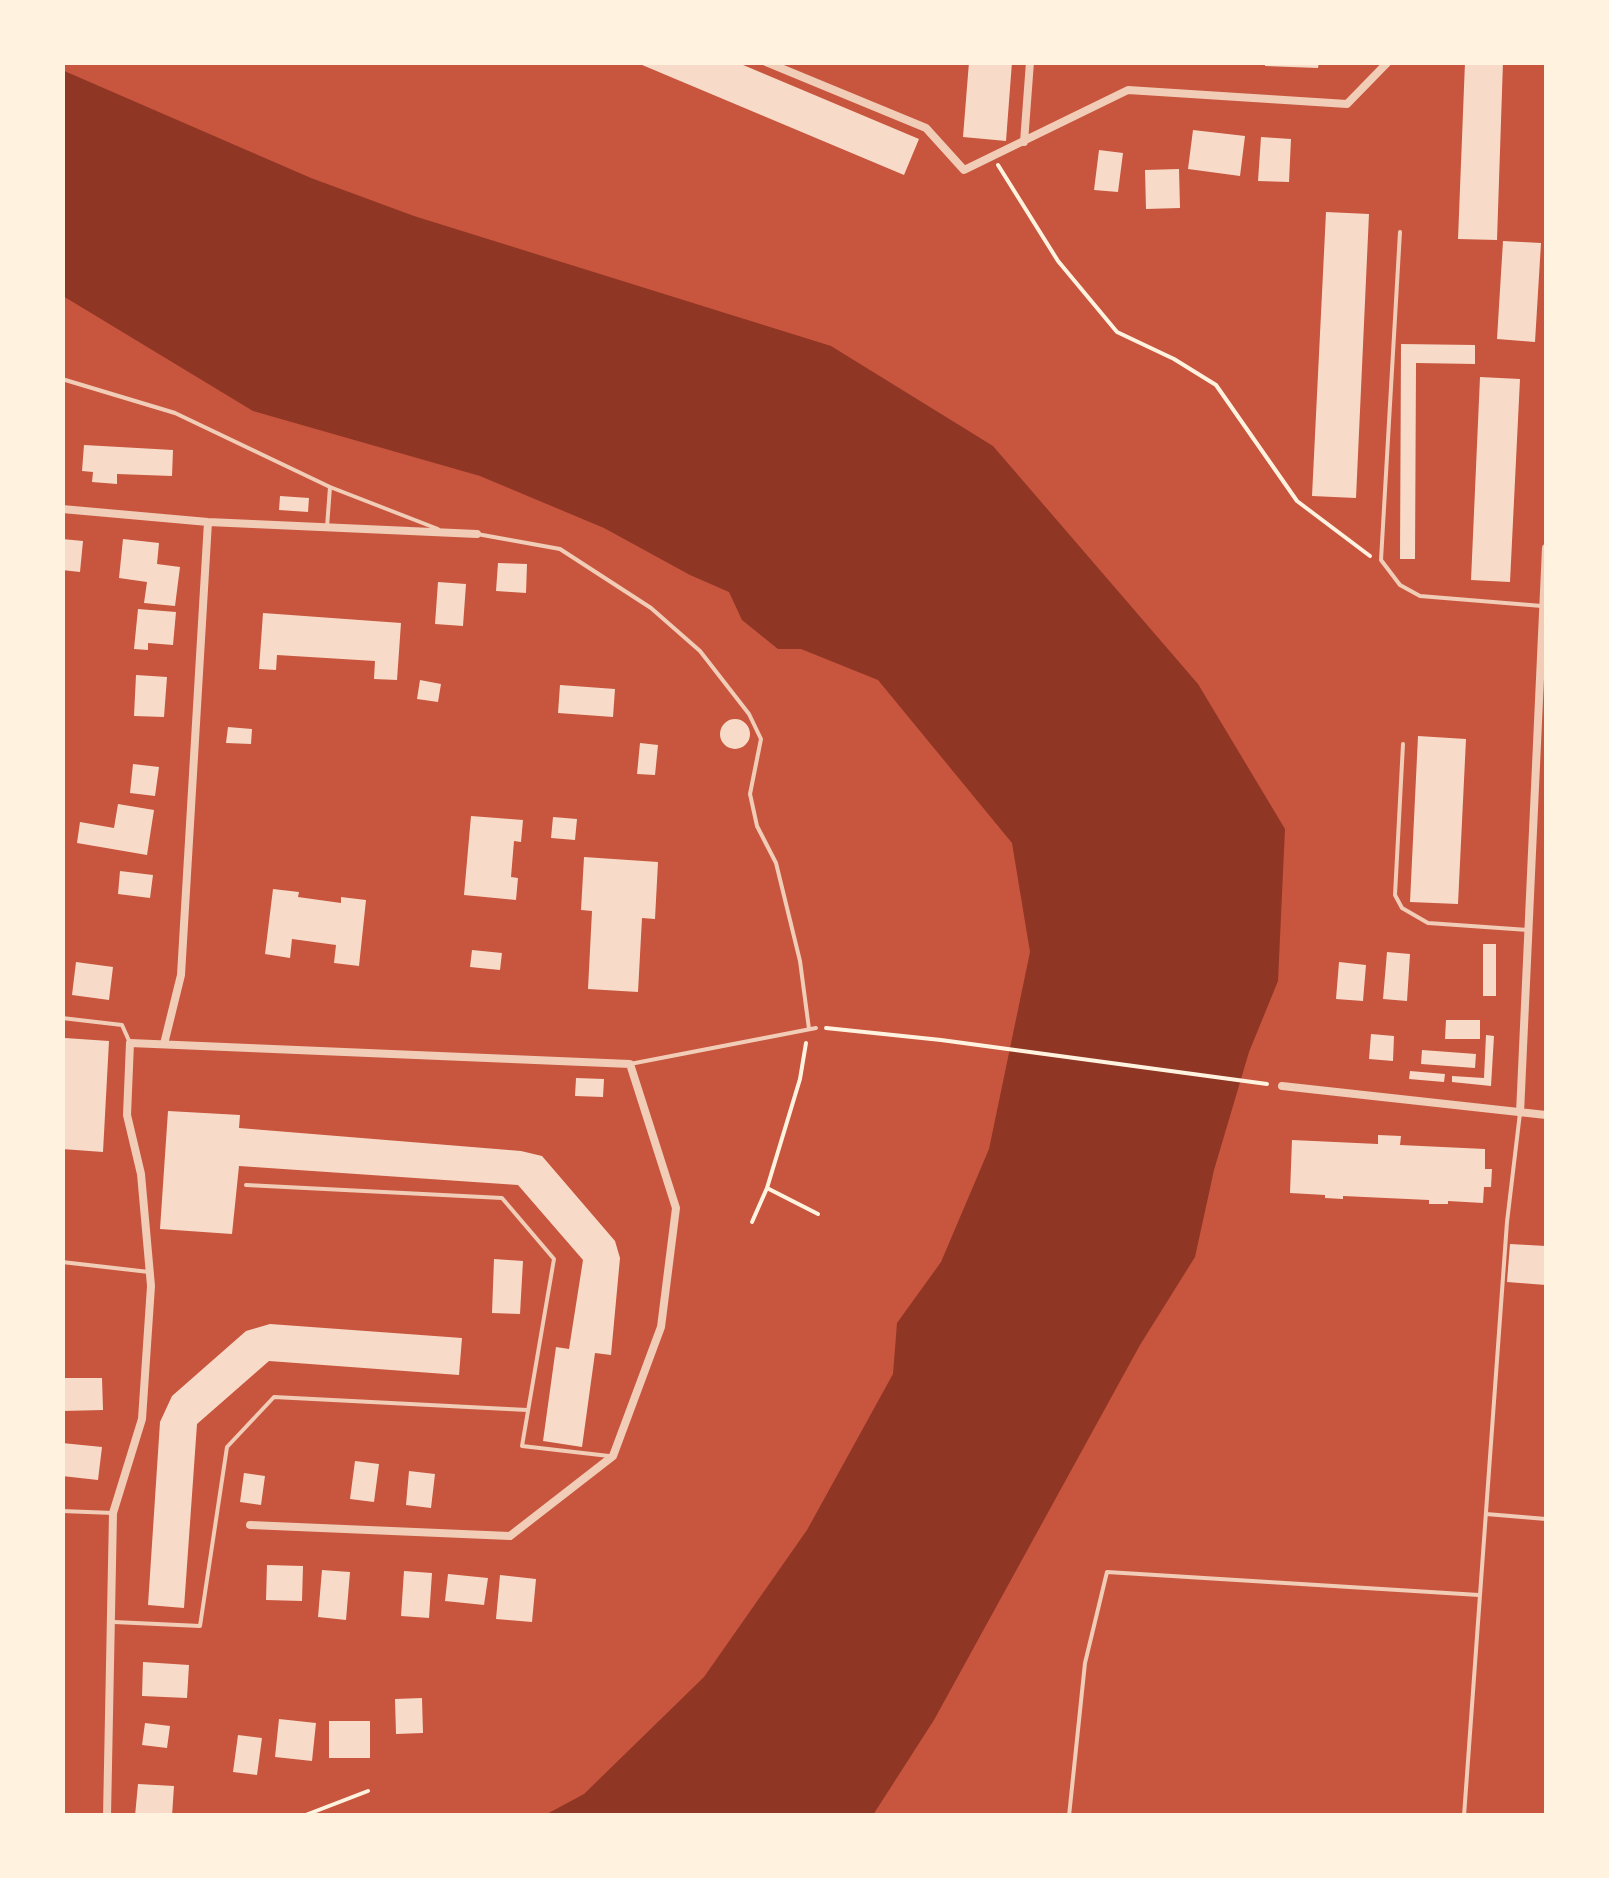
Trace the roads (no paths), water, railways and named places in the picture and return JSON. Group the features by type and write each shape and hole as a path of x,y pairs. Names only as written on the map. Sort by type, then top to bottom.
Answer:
{"street":[{"path":"766,62 926,128 964,170 1128,90 1347,104 1388,62"},
{"path":"1024,142 1030,62"},
{"path":"62,509 208,522 477,534"},
{"path":"164,1044 181,976 208,522"},
{"path":"1520,1113 1546,548"},
{"path":"107,1816 113,1513 142,1419 150,1272 140,1174 127,1115 130,1043 630,1064 676,1208 661,1326 613,1456 510,1536 250,1525"},
{"path":"1277,1085 1546,1115"}],"lane":[{"path":"1400,232 1381,560 1400,585 1420,596 1545,606"},
{"path":"62,379 175,413 330,487 446,533"},
{"path":"327,527 330,487"},
{"path":"477,534 560,549 651,608 700,651 748,714 761,739 750,794 757,826 776,863 812,1028 630,1064"},
{"path":"1403,744 1395,895 1402,908 1428,924 1528,930"},
{"path":"62,1018 122,1025 130,1043"},
{"path":"1464,1816 1506,1222 1520,1113"},
{"path":"246,1184 502,1198 554,1259 522,1446 613,1456"},
{"path":"62,1262 150,1272"},
{"path":"110,1622 200,1626 226,1447 274,1397 527,1410"},
{"path":"62,1511 113,1513"},
{"path":"1485,1514 1546,1519"},
{"path":"1069,1816 1085,1663 1107,1572 1480,1595"}]}
